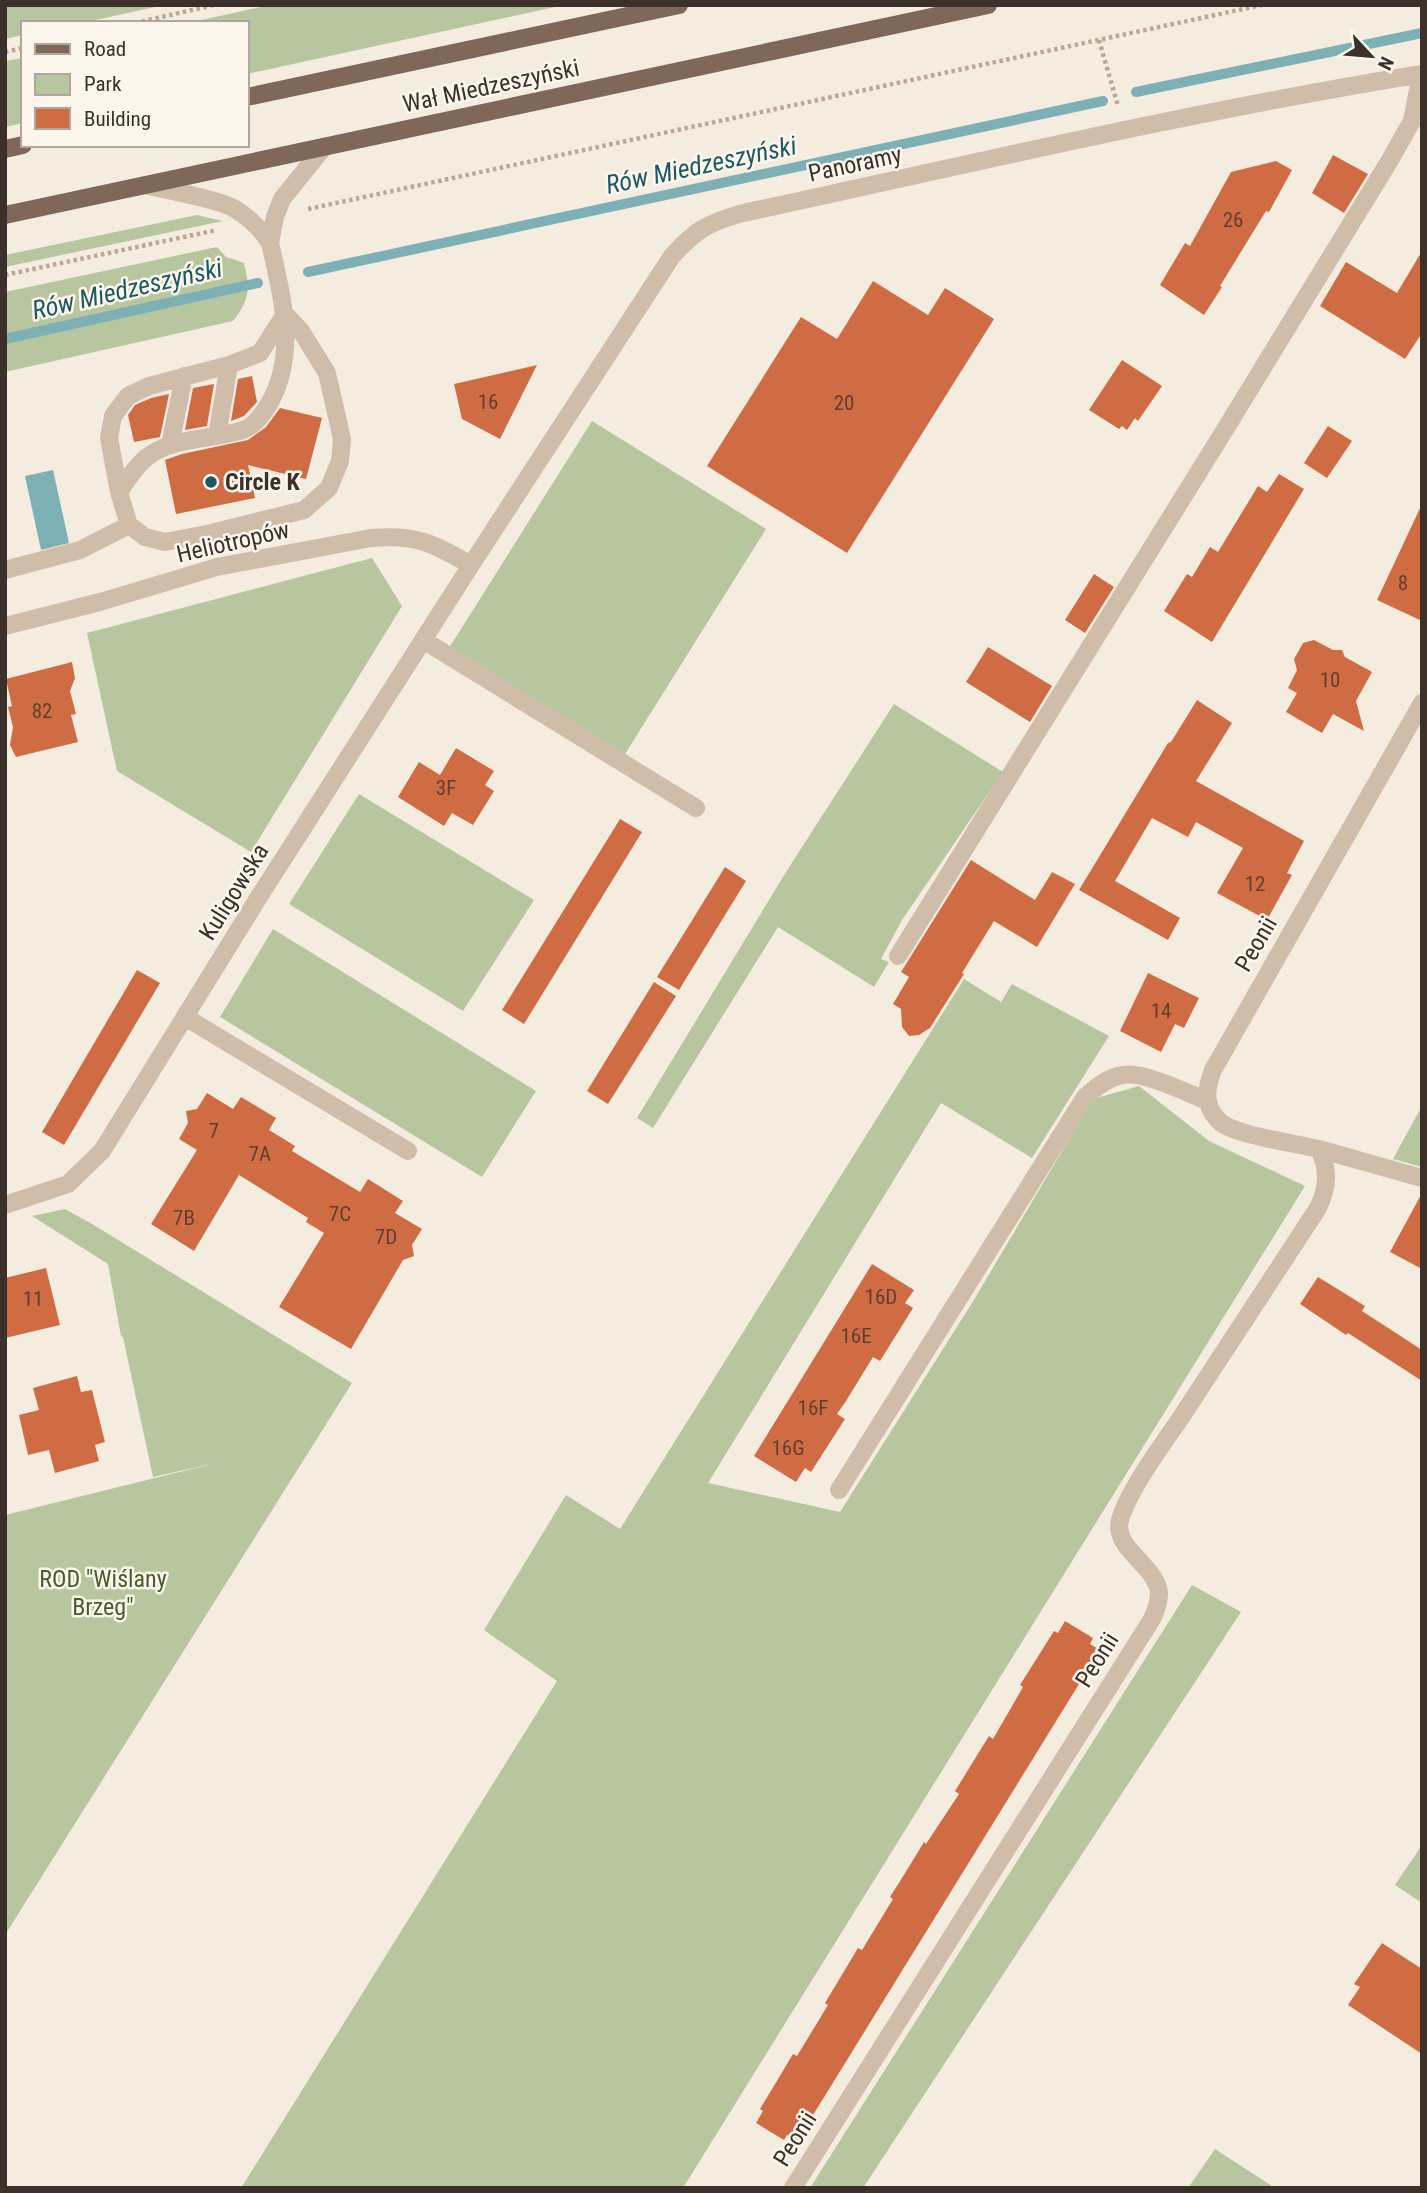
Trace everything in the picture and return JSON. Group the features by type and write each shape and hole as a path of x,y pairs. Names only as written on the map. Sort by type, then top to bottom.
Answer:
{"main road":[{"name":"Wał Miedzeszyński","path":"248,97 679,5"},
{"name":"Wał Miedzeszyński","path":"5,215 988,5"}],"street":[{"path":"898,956 1390,160 1412,121 1422,74"},
{"name":"Panoramy","path":"471,565 672,256 695,233 710,223 752,211 1125,130 1357,84 1422,74"},
{"path":"119,492 146,457 170,445 246,429 263,414 276,392 285,362 285,314 270,243 275,217 282,199 324,147"},
{"path":"145,186 233,207 252,222 270,243"},
{"path":"285,314 301,331 327,373 342,439 340,461 329,488 304,510 165,542 145,537 129,525 119,492 109,438 113,416 128,396 149,386 229,365 260,353 285,314"},
{"path":"217,436 229,365"},
{"path":"170,445 184,376"},
{"path":"5,570 80,550 129,525"},
{"name":"Heliotropów","path":"5,626 217,568 371,538 420,540 471,565"},
{"name":"Kuligowska","path":"5,1205 68,1184 103,1151 471,565"},
{"path":"423,640 696,808"},
{"name":"Peonii","path":"1207,1101 1206,1087 1213,1070 1422,703"},
{"path":"185,1017 408,1150"},
{"path":"839,1490 1085,1097 1098,1085 1123,1074 1156,1080 1207,1101 1220,1123 1236,1130 1319,1149 1422,1178"},
{"name":"Peonii","path":"793,2188 1152,1619 1157,1608 1157,1586 1153,1577 1123,1540 1119,1521 1152,1461 1325,1194 1327,1174 1319,1149"}],"path":[{"path":"144,21 214,5"},
{"path":"275,217 1262,5"},
{"path":"1099,40 1125,130"},
{"path":"5,275 252,222"}],"green space":[{"path":"5,5 164,5 91,21 21,21 21,35 5,39"},
{"path":"270,5 564,5 248,74 248,21 197,21"},
{"path":"21,58 21,123 5,127 5,61"},
{"path":"197,215 223,221 5,267 5,255"},
{"path":"217,247 226,257 244,263 246,300 233,321 5,372 5,292"},
{"path":"592,421 766,529 625,754 449,648"},
{"path":"372,558 402,606 251,852 117,771 87,633"},
{"path":"894,704 1003,772 902,920 881,959 889,962 874,987 778,927 653,1128 637,1118 786,872"},
{"path":"359,794 534,900 463,1011 289,904"},
{"path":"273,929 536,1091 482,1177 220,1017"},
{"path":"964,979 1001,1002 1012,984 1109,1036 1032,1158 941,1103 708,1483 840,1512 972,1303 1093,1099 1139,1086 1209,1141 1305,1186 683,2188 241,2188 557,1681 484,1630 566,1495 620,1529"},
{"path":"1422,1106 1422,1167 1393,1159"},
{"name":"ROD \"Wiślany Brzeg\"","path":"65,1209 352,1383 5,1935 5,1515 216,1463 153,1477 121,1336 108,1264 32,1216"},
{"path":"1192,1585 1241,1612 863,2188 810,2188"},
{"path":"1422,1845 1422,1903 1395,1885"},
{"path":"1215,2149 1275,2188 1188,2188"}],"water":[{"path":"53,470 69,543 41,550 25,476"}],"building":[{"path":"1333,155 1368,174 1344,213 1312,193"},
{"path":"1276,161 1292,170 1269,212 1266,211 1204,315 1160,285 1185,243 1190,246 1231,172"},
{"path":"1422,251 1422,333 1405,359 1320,306 1346,262 1397,293"},
{"path":"873,281 928,315 945,288 994,319 847,553 707,466 801,317 837,339"},
{"path":"1122,360 1162,386 1138,421 1135,418 1127,430 1122,426 1119,429 1089,410"},
{"path":"537,365 500,439 462,419 454,384"},
{"path":"252,376 257,402 244,416 231,421 238,379"},
{"path":"214,384 207,426 185,430 193,388"},
{"path":"169,394 160,437 134,442 128,415 135,405"},
{"path":"280,408 322,418 306,479 248,465 255,498 176,514 165,460 248,440 266,427"},
{"path":"1328,426 1352,441 1327,478 1304,463"},
{"path":"1279,474 1304,489 1212,642 1164,611 1187,574 1192,577 1210,547 1218,552 1258,486 1267,492"},
{"path":"1422,504 1422,621 1377,600"},
{"path":"1094,574 1114,587 1085,633 1065,620"},
{"path":"1314,640 1333,650 1342,650 1345,657 1372,672 1356,701 1364,731 1333,714 1322,733 1286,712 1297,693 1288,688 1297,670 1294,659 1303,643"},
{"path":"988,647 1052,686 1030,722 966,682"},
{"path":"72,662 75,678 70,691 76,714 71,715 78,742 16,757 10,745 13,727 8,707 12,706 6,679"},
{"path":"1197,700 1232,723 1196,781 1304,841 1287,873 1292,875 1267,920 1217,893 1243,848 1196,822 1188,837 1152,818 1115,881 1180,918 1168,940 1079,890"},
{"path":"456,748 494,771 485,785 494,791 473,825 452,813 444,826 398,797 419,762 440,775"},
{"path":"620,819 642,832 524,1024 502,1010"},
{"path":"971,860 1035,900 1052,872 1075,884 1037,947 994,921 930,1028 919,1035 909,1036 902,1027 901,1009 893,1004 909,977 901,972"},
{"path":"725,867 746,881 679,990 657,977"},
{"path":"137,970 160,983 64,1145 42,1132"},
{"path":"1148,973 1199,998 1184,1028 1175,1024 1161,1052 1120,1031"},
{"path":"654,982 676,996 608,1104 587,1091"},
{"path":"207,1093 233,1109 241,1097 276,1118 269,1130 295,1146 292,1151 360,1192 368,1179 403,1201 395,1213 422,1229 412,1245 414,1256 403,1260 351,1349 279,1307 324,1233 306,1222 308,1218 239,1175 194,1251 151,1224 197,1150 179,1139 188,1123 186,1111 197,1109"},
{"path":"1422,1193 1422,1269 1390,1252"},
{"path":"872,1264 914,1290 905,1303 913,1308 880,1361 873,1357 837,1414 845,1419 811,1472 805,1468 796,1482 754,1456"},
{"path":"46,1268 60,1325 5,1338 5,1278"},
{"path":"1318,1277 1365,1306 1362,1311 1422,1350 1422,1381 1300,1304"},
{"path":"77,1376 81,1392 92,1390 105,1442 95,1445 99,1461 55,1473 49,1450 28,1455 19,1415 39,1410 33,1388"},
{"path":"1065,1621 1093,1638 1090,1644 1100,1650 797,2141 787,2135 784,2140 756,2123 763,2111 760,2109 793,2054 797,2056 828,2005 825,2003 858,1948 862,1950 893,1899 890,1897 924,1842 926,1844 959,1794 955,1791 989,1736 993,1739 1023,1687 1020,1685 1054,1631 1058,1633"},
{"path":"1382,1943 1422,1969 1422,2054 1348,2005 1360,1987 1354,1984"}],"waterway":[{"name":"Rów Miedzeszyński","path":"1136,92 1422,33"},
{"name":"Rów Miedzeszyński","path":"308,272 1103,101"},
{"name":"Rów Miedzeszyński","path":"5,339 258,283"}],"place":[{"name":"Circle K","path":"211,482"}]}
